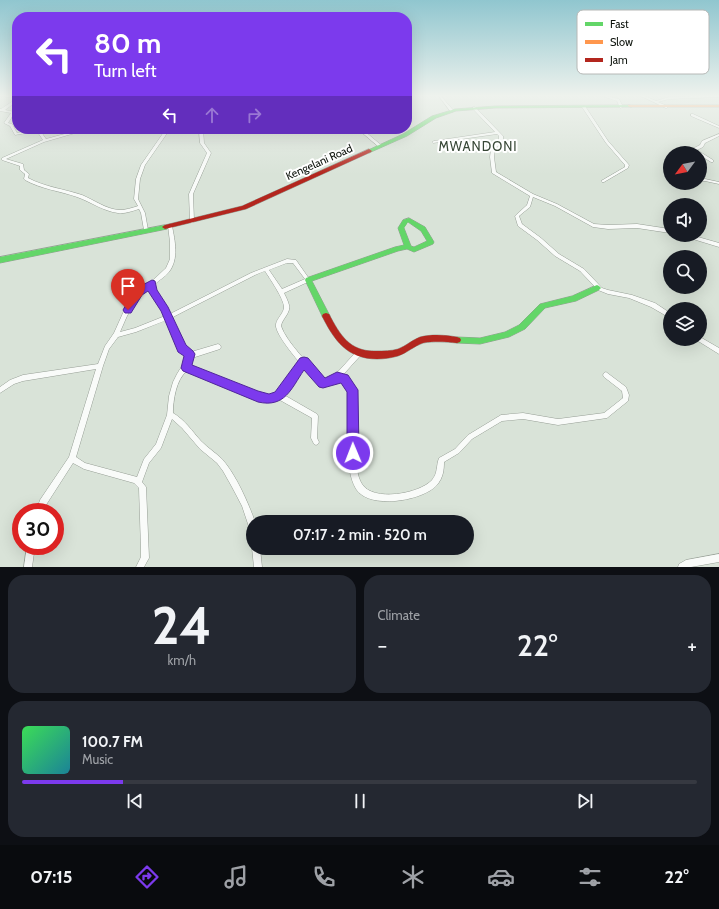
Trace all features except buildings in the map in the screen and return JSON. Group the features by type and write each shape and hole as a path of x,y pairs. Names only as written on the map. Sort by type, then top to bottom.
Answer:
{"main road":[{"name":"Kengelani Road","path":"412,131 427,121"},
{"name":"Kengelani Road","path":"0,260 170,226 235,211 251,206 407,134"},
{"path":"408,247 401,228 405,221 409,220 424,230 431,241 414,250 408,247 308,280 336,333 346,345 358,354 393,354 404,351 421,340 437,339 475,342 502,336 515,331 531,319 534,312 544,305 570,300 597,288"}],"street":[{"path":"487,121 498,133 501,139 493,148 492,157 494,173 532,195 556,205 593,225 608,227 637,226 663,230"},
{"path":"592,121 627,165 603,181"},
{"path":"707,121 719,127"},
{"path":"434,142 498,133"},
{"path":"41,134 45,141"},
{"path":"1,159 45,141 70,134"},
{"path":"146,230 144,219 136,199 138,179 140,171 165,134"},
{"path":"192,221 191,194 209,154 208,150 202,143 201,134"},
{"path":"366,134 380,146"},
{"path":"702,146 703,142 719,135"},
{"path":"707,158 712,161"},
{"path":"1,159 22,165 22,170 27,174 26,179 45,187 77,195 116,211 123,212 140,207"},
{"path":"707,180 719,183"},
{"path":"532,195 529,206 517,216 520,226 539,239 557,255 582,270 597,288 608,292 630,296 653,305 663,311"},
{"path":"43,503 72,459 100,366 107,348 116,335 138,292 152,284 169,268 174,247 170,226"},
{"path":"707,241 719,245"},
{"path":"116,335 168,317 231,284 266,269 287,261 294,261 308,280 281,292"},
{"path":"266,269 281,292 288,308 279,323 279,327 292,349 323,383 325,384 337,377 358,354"},
{"path":"152,284 154,294 158,297 182,349 190,354 197,354 218,347"},
{"path":"707,343 719,351"},
{"path":"138,482 146,461 159,446 170,415 171,400 179,372 186,368 190,354"},
{"path":"186,368 269,399 279,396 304,362"},
{"path":"0,390 12,382 23,378 100,366"},
{"path":"337,377 346,380 353,390 352,442 355,471 359,487 369,496 388,498 413,494 425,490 433,484 440,473 441,460 457,451 470,437 501,418 523,416 558,422 605,416 626,399 624,390 606,375"},
{"path":"279,396 315,416 314,438 316,442"},
{"path":"170,415 185,425 203,448 220,462 228,472 249,515"},
{"path":"72,459 84,466 138,482 142,487 145,558 140,567"},
{"path":"28,567 30,555"},
{"path":"257,555 258,567"},
{"path":"682,567 686,564 719,558"}],"traffic: fast":[{"path":"412,131 427,121"},
{"path":"369,151 407,134"},
{"path":"326,316 308,280 397,249 408,247 414,250 431,242 423,229 409,220 405,221 401,228 408,247"},
{"path":"0,260 165,227"},
{"path":"457,340 480,341 506,335 522,327 543,306 573,299 597,288"}],"traffic: jam":[{"path":"165,227 244,208 369,151"},
{"path":"326,316 341,340 353,351 361,354 394,354 405,350 417,342 427,339 440,338 457,340"}],"district":[{"name":"MWANDONI","path":"478,146"}],"route":[{"path":"128,310 138,292 152,284 154,294 158,297 165,310 182,349 190,354 186,368 258,396 269,399 279,396 304,362 320,381 325,384 337,377 344,378 353,390 353,453"}]}
